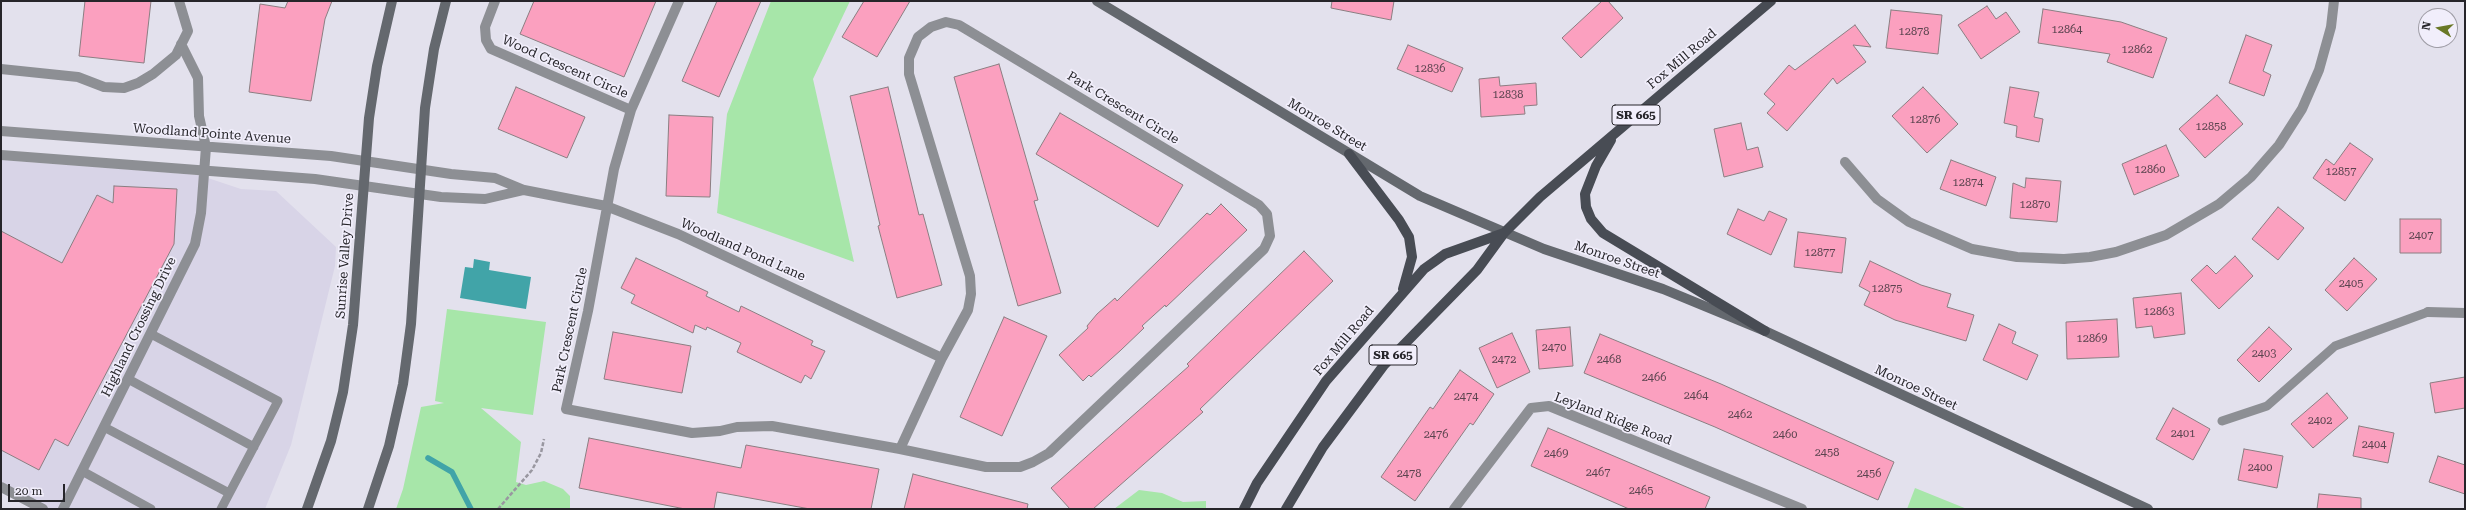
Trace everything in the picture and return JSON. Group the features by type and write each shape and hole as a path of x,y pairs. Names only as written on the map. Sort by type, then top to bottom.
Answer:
{"main road":[{"name":"Sunrise Valley Drive","path":"307,509 331,442 343,392 353,325 365,161 374,80 392,1"},
{"path":"368,509 389,446 403,384 411,324 421,139 429,78 446,1"},
{"name":"Monroe Street","path":"1097,1 1420,196 1504,232 1663,289 1765,331 2148,509"},
{"name":"Fox Mill Road","path":"1286,509 1323,447 1370,383 1434,312 1477,270 1504,232 1540,197 1771,1"},
{"path":"1615,133 1596,166 1585,194 1586,207 1591,219 1603,233 1765,331"},
{"path":"1350,154 1399,220 1409,237 1412,257 1408,276 1400,296"},
{"name":"Fox Mill Road","path":"1244,509 1258,483 1326,380 1424,269 1445,254 1504,232"}],"street":[{"path":"1,69 78,78 104,87 124,88 153,74 176,55 188,31 179,1"},
{"name":"Wood Crescent Circle","path":"495,1 485,28 486,40 492,49 631,110"},
{"name":"Wood Crescent Circle","path":"606,206 614,169 631,110 680,1"},
{"path":"1845,162 1877,199 1909,222 1972,249 2017,257 2064,259 2090,258 2116,252 2166,235 2219,204 2251,177 2279,145 2302,109 2320,70 2331,27 2334,1"},
{"name":"Park Crescent Circle","path":"606,206 588,311 566,409 692,433 720,431 737,426 772,426 900,449 986,467 1003,468 1020,467 1049,453 1264,249 1270,236 1267,214 1259,205 959,25 946,22 931,27 918,37 909,58 909,74 970,276 971,294 968,310 942,358 900,449"},
{"name":"Highland Crossing Drive","path":"63,509 195,244 201,213 206,147 199,116 198,78 181,44"},
{"name":"Woodland Pointe Avenue","path":"1,131 331,156 420,169"},
{"path":"1,155 315,179 419,194"},
{"name":"Woodland Pond Lane","path":"420,169 495,178 524,190 606,206 678,234 758,269 942,358"},
{"name":"Woodland Pond Lane","path":"419,194 485,199 524,190"},
{"path":"2428,312 2465,313"},
{"name":"Leyland Ridge Road","path":"1454,509 1531,408 1549,406 1802,509"},
{"path":"1,486 43,509"}],"lane":[{"path":"2222,421 2267,406 2335,346 2428,312"},
{"path":"151,334 278,401 221,509"},
{"path":"128,379 254,447"},
{"path":"104,427 229,493"},
{"path":"82,471 151,509"}],"path":[{"path":"498,509 532,470 541,454 544,439"}],"shaded area":[{"path":"1,160 199,175 241,189 276,191 336,247 335,266 291,445 265,509 44,509 1,487"}],"green space":[{"path":"771,1 850,1 813,79 854,262 717,213 727,114"},
{"path":"447,309 546,322 533,415 481,408 521,442 516,482 526,485 544,481 563,489 570,496 570,509 396,509 403,489 421,407 444,403 435,401"},
{"path":"1915,488 1967,509 1907,509"},
{"path":"1139,490 1162,493 1183,502 1206,501 1206,509 1114,509"}],"water":[{"path":"474,259 490,262 489,270 531,277 526,309 460,298 465,267 473,268"}],"building":[{"path":"85,1 151,1 144,63 79,56"},
{"path":"288,1 332,1 325,19 311,101 249,92 260,4 285,8"},
{"path":"534,1 656,1 624,77 520,34"},
{"path":"717,1 761,1 719,97 682,81"},
{"path":"864,1 910,1 877,57 842,37"},
{"path":"1332,1 1394,1 1391,20 1331,8"},
{"path":"1602,1 1608,1 1623,18 1581,58 1562,38"},
{"path":"1987,6 1996,19 2006,12 2020,32 1981,59 1958,25"},
{"path":"2043,9 2121,22 2167,38 2153,78 2107,62 2110,54 2038,43"},
{"path":"1891,10 1942,15 1938,54 1886,48"},
{"path":"1855,25 1871,47 1853,45 1866,62 1837,84 1833,78 1787,131 1767,113 1775,104 1764,94 1789,65 1795,70"},
{"path":"2246,35 2272,45 2263,71 2271,75 2264,96 2229,83"},
{"path":"1408,45 1463,68 1452,92 1397,69"},
{"path":"999,64 1038,200 1034,201 1061,293 1018,306 954,77"},
{"path":"1499,77 1500,86 1536,83 1537,105 1524,106 1525,114 1481,117 1479,79"},
{"path":"516,87 585,117 567,158 498,129"},
{"path":"888,87 919,215 923,214 942,285 897,298 878,226 880,225 850,96"},
{"path":"1923,87 1958,124 1927,153 1892,116"},
{"path":"2010,87 2039,92 2034,117 2043,119 2039,142 2016,137 2017,126 2004,123"},
{"path":"2217,95 2243,124 2205,158 2179,129"},
{"path":"1060,113 1183,185 1158,227 1036,154"},
{"path":"669,115 713,117 710,197 666,196"},
{"path":"1741,123 1747,150 1758,147 1763,167 1724,177 1714,129"},
{"path":"2350,143 2373,159 2345,201 2313,178 2326,159 2334,165"},
{"path":"2166,145 2179,176 2134,195 2122,164"},
{"path":"1951,160 1996,177 1986,206 1940,189"},
{"path":"2026,178 2061,181 2057,222 2010,218 2013,183 2025,188"},
{"path":"114,186 177,189 174,244 68,446 55,439 39,470 1,450 1,231 62,263 97,195 113,203"},
{"path":"1221,204 1247,230 1166,307 1165,305 1142,326 1144,328 1121,350 1091,377 1089,375 1083,381 1059,355 1088,328 1087,326 1097,314 1115,298 1117,301 1207,213 1210,215"},
{"path":"2278,207 2304,228 2278,260 2252,239"},
{"path":"1738,209 1764,221 1769,211 1787,219 1771,255 1727,234"},
{"path":"2400,219 2441,219 2441,253 2400,253"},
{"path":"1798,232 1846,238 1842,273 1794,267"},
{"path":"1304,251 1333,281 1200,409 1203,412 1093,509 1070,509 1051,488 1189,366 1187,364"},
{"path":"2235,256 2253,276 2219,309 2191,280 2207,265 2216,274"},
{"path":"636,258 708,292 706,296 739,312 741,306 813,341 811,345 825,351 811,379 805,375 801,383 737,352 741,343 707,327 706,330 695,325 693,333 631,303 635,295 621,288"},
{"path":"2354,258 2377,279 2347,311 2325,290"},
{"path":"1870,261 1921,285 1951,294 1947,307 1974,315 1966,341 1895,320 1864,305 1870,292 1859,286"},
{"path":"2181,293 2185,334 2154,338 2152,326 2136,328 2133,298"},
{"path":"1004,317 1047,336 1002,436 960,417"},
{"path":"2117,319 2119,357 2067,359 2066,322"},
{"path":"1999,324 2016,332 2012,343 2038,355 2027,380 1983,360"},
{"path":"1570,327 1573,366 1539,369 1536,330"},
{"path":"2269,327 2292,349 2259,382 2237,360"},
{"path":"613,332 691,346 682,393 604,379"},
{"path":"1512,333 1530,372 1497,388 1479,348"},
{"path":"1600,334 1721,384 1894,462 1878,500 1715,427 1584,373"},
{"path":"1460,370 1494,394 1473,425 1470,423 1415,501 1381,477 1430,407 1433,409"},
{"path":"2465,377 2465,408 2435,413 2430,383"},
{"path":"2327,393 2348,418 2313,448 2291,424"},
{"path":"2173,408 2210,429 2193,460 2156,439"},
{"path":"2359,426 2394,433 2388,463 2353,456"},
{"path":"1548,428 1710,497 1705,509 1629,509 1531,466"},
{"path":"589,438 741,468 746,445 879,469 871,509 810,509 717,492 714,509 685,509 579,488"},
{"path":"2244,449 2283,456 2277,488 2238,480"},
{"path":"2438,456 2465,465 2465,494 2429,482"},
{"path":"913,474 1028,504 1027,509 904,509"},
{"path":"2319,494 2361,498 2361,509 2317,509"}],"waterway":[{"path":"428,458 452,472 471,509"}]}
